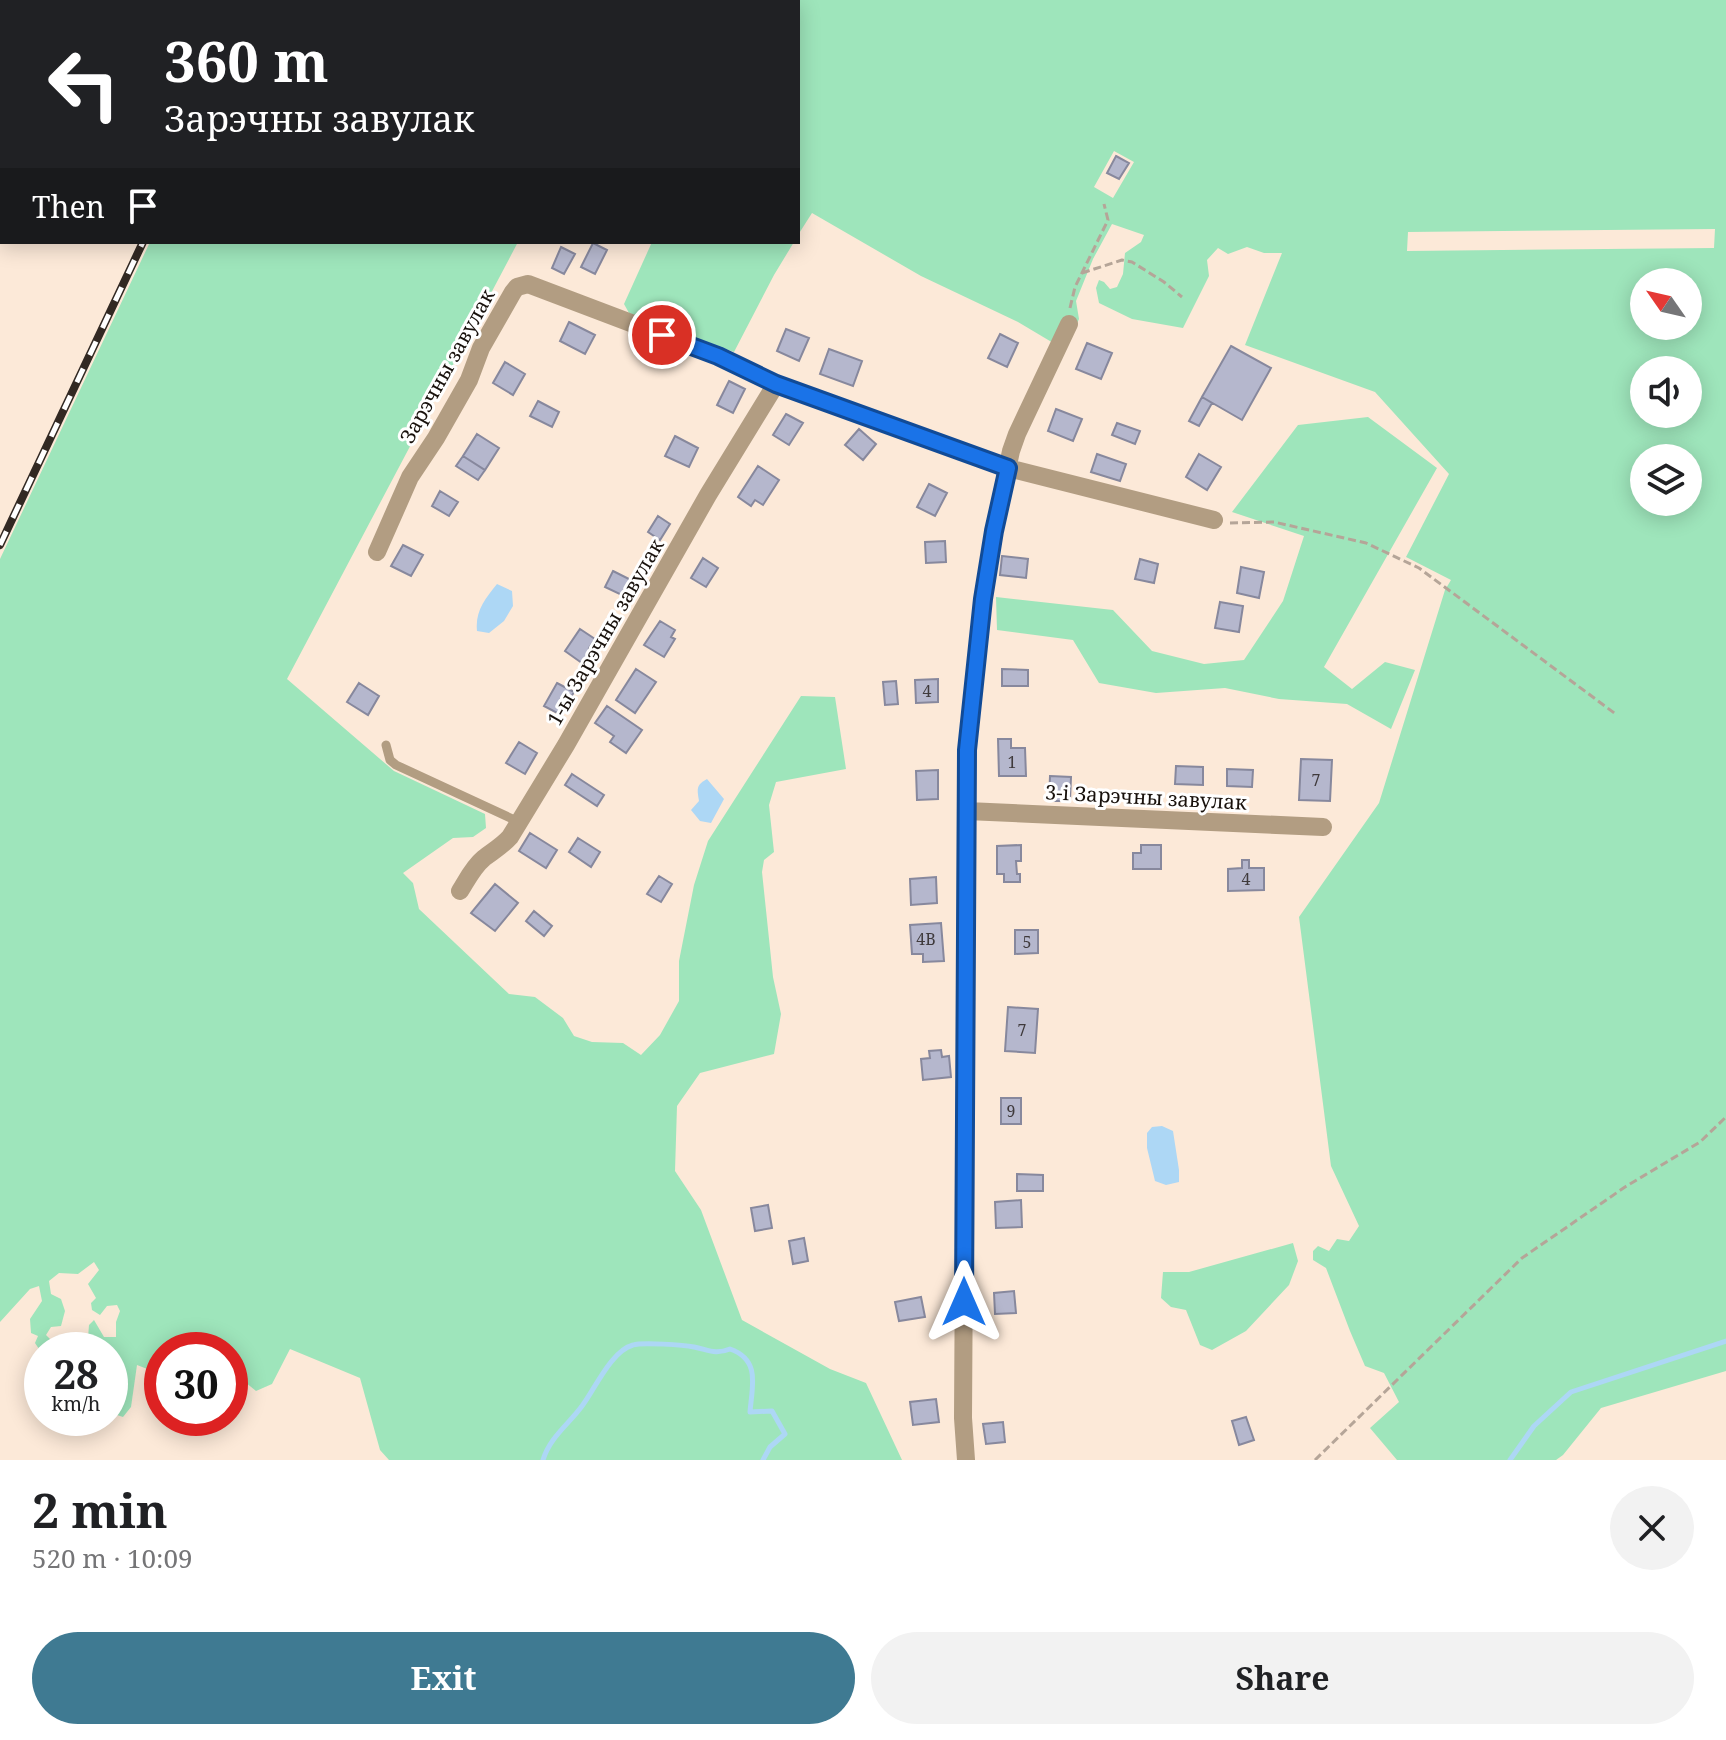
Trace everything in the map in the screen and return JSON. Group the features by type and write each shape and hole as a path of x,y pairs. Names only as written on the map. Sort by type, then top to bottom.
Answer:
{"street":[{"name":"Зарэчны завулак","path":"377,552 410,477 469,380 481,348 513,292 522,284 533,285 718,356 776,384 1008,468 1214,520"},
{"path":"966,1460 963,1403 967,750 983,599 1008,468 1017,434 1069,324"},
{"name":"1-ы Зарэчны завулак","path":"460,891 474,868 501,846 519,822 708,495 776,384"},
{"name":"3-і Зарэчны завулак","path":"967,811 1323,827"}],"lane":[{"path":"386,745 390,760 396,765 519,822"}],"path":[{"path":"1069,324 1070,302 1075,287 1108,220 1104,204"},
{"path":"1082,273 1122,260 1132,262 1182,297"},
{"path":"1214,520 1230,523 1274,522 1366,543 1419,568 1617,715"},
{"path":"1315,1460 1522,1258 1625,1187 1700,1142 1726,1117"}],"green space":[{"path":"800,0 1726,0 1726,1371 1601,1408 1556,1460 1397,1460 1370,1428 1399,1402 1384,1373 1365,1366 1326,1268 1313,1260 1313,1251 1318,1246 1329,1251 1337,1239 1349,1241 1359,1226 1331,1166 1299,917 1379,803 1445,590 1451,580 1406,557 1449,474 1375,392 1245,345 1282,253 1264,253 1247,247 1228,254 1218,248 1207,260 1209,276 1183,328 1132,319 1099,303 1096,288 1099,280 1110,289 1117,287 1123,274 1125,253 1141,242 1144,235 1112,224 1076,301 1079,319 1065,350 1018,322 921,276 812,213 800,232","holes":["1114,151 1134,162 1113,198 1094,187","1715,229 1714,248 1407,251 1408,232"]},
{"path":"149,244 517,244 287,679 394,771 485,814 486,828 473,837 453,838 403,873 413,883 419,909 509,994 535,997 563,1018 574,1036 592,1042 623,1043 641,1055 660,1035 679,1001 679,961 694,885 708,841 801,696 835,697 846,769 776,782 769,805 774,852 764,860 762,872 773,977 781,1014 774,1054 700,1073 677,1106 675,1171 701,1210 742,1320 830,1369 866,1383 902,1460 389,1460 380,1450 360,1378 290,1349 272,1384 256,1391 248,1384 248,1332 144,1332 144,1368 137,1365 128,1411 128,1332 116,1332 120,1311 117,1305 107,1306 100,1315 92,1310 91,1303 96,1298 88,1284 99,1270 94,1262 78,1274 59,1273 49,1281 51,1294 61,1299 65,1311 61,1326 51,1327 48,1332 31,1332 30,1319 42,1301 39,1286 30,1289 0,1322 0,559"},
{"path":"651,244 793,244 734,352 629,313 624,304"},
{"path":"1368,417 1437,468 1324,667 1352,689 1385,662 1415,670 1391,729 1347,704 1279,699 1225,688 1156,693 1099,683 1073,640 997,630 996,597 1113,610 1152,651 1204,664 1244,660 1283,601 1304,536 1232,512 1298,425"},
{"path":"1293,1243 1298,1261 1289,1285 1246,1331 1212,1350 1200,1345 1186,1310 1171,1307 1161,1298 1163,1272 1189,1272"},
{"path":"94,1320 101,1332 88,1332 89,1325"}],"water":[{"path":"497,584 512,591 513,606 504,621 489,633 477,631 479,611"},
{"path":"707,779 724,799 711,823 700,821 691,810 699,801 699,785"},
{"path":"1162,1126 1173,1131 1179,1170 1179,1182 1166,1185 1155,1181 1147,1148 1147,1133 1152,1127"}],"building":[{"path":"1116,156 1129,163 1119,179 1107,173"},
{"path":"592,244 607,250 595,274 581,267"},
{"path":"561,247 575,254 564,274 552,268"},
{"path":"569,322 595,335 585,354 560,341"},
{"path":"786,329 809,338 799,361 777,351"},
{"path":"1000,334 1018,343 1007,367 988,358"},
{"path":"1087,343 1112,353 1101,379 1076,369"},
{"path":"1231,346 1271,368 1242,420 1202,397"},
{"path":"829,349 862,361 853,386 820,374"},
{"path":"505,362 525,374 513,395 493,383"},
{"path":"729,381 745,389 733,413 717,405"},
{"path":"1202,397 1212,403 1199,426 1189,421"},
{"path":"538,401 559,412 552,427 530,416"},
{"path":"1056,409 1082,419 1073,441 1048,431"},
{"path":"786,414 803,423 789,445 773,435"},
{"path":"1117,423 1140,431 1135,444 1112,435"},
{"path":"859,429 876,444 863,460 845,445"},
{"path":"477,434 499,448 485,470 463,456"},
{"path":"675,436 698,448 689,467 665,456"},
{"path":"1097,454 1126,464 1120,481 1091,472"},
{"path":"1199,454 1221,467 1207,490 1186,477"},
{"path":"463,456 485,470 478,480 456,466"},
{"path":"758,466 779,480 763,505 755,500 751,506 738,497"},
{"path":"929,484 947,493 935,516 917,507"},
{"path":"440,491 458,502 449,516 432,506"},
{"path":"658,516 670,524 660,540 648,532"},
{"path":"945,541 946,562 926,563 925,542"},
{"path":"403,545 423,555 411,576 391,566"},
{"path":"1002,556 1028,559 1026,578 1000,575"},
{"path":"703,558 718,568 706,587 691,578"},
{"path":"1140,559 1158,564 1154,583 1135,579"},
{"path":"1241,567 1264,572 1259,598 1237,593"},
{"path":"613,571 633,581 626,597 605,587"},
{"path":"1220,602 1243,606 1239,632 1215,628"},
{"path":"660,621 675,630 671,637 675,639 664,657 644,645"},
{"path":"580,629 595,639 589,648 596,653 586,666 565,651"},
{"path":"636,669 656,682 635,713 616,700"},
{"path":"1002,669 1028,670 1028,686 1002,686"},
{"path":"938,679 938,702 916,703 915,680"},
{"path":"896,681 898,704 885,705 883,682"},
{"path":"359,683 379,696 368,715 347,702"},
{"path":"557,683 574,692 561,715 544,706"},
{"path":"607,706 642,730 626,753 610,742 614,736 595,723"},
{"path":"998,739 1011,739 1011,748 1025,748 1026,776 999,776"},
{"path":"519,742 537,753 525,774 506,763"},
{"path":"1301,759 1332,760 1330,801 1299,800"},
{"path":"1176,766 1203,767 1203,785 1175,784"},
{"path":"1227,769 1253,770 1252,787 1227,786"},
{"path":"938,770 938,799 917,800 916,771"},
{"path":"572,774 604,795 597,806 565,785"},
{"path":"1050,776 1071,777 1070,801 1049,801"},
{"path":"530,833 557,850 546,868 519,851"},
{"path":"578,838 600,852 591,867 569,852"},
{"path":"1021,845 1021,861 1016,861 1020,882 1004,882 1004,874 997,874 997,846"},
{"path":"1141,845 1161,845 1161,869 1133,869 1133,853 1141,853"},
{"path":"1242,860 1249,860 1249,868 1264,868 1264,890 1228,891 1228,869 1242,868"},
{"path":"659,876 672,884 661,902 647,894"},
{"path":"936,877 937,903 911,905 910,879"},
{"path":"495,884 518,903 495,931 471,913"},
{"path":"534,911 552,926 544,936 526,921"},
{"path":"941,923 944,961 923,962 923,954 912,954 910,925"},
{"path":"1015,930 1038,930 1038,953 1015,954"},
{"path":"1008,1007 1038,1009 1035,1053 1005,1051"},
{"path":"941,1050 942,1057 949,1056 951,1077 923,1080 921,1059 930,1058 929,1051"},
{"path":"1001,1098 1021,1098 1021,1124 1001,1124"},
{"path":"1017,1174 1043,1175 1043,1191 1017,1191"},
{"path":"1021,1200 1022,1227 996,1228 995,1202"},
{"path":"768,1205 772,1228 755,1231 751,1208"},
{"path":"804,1238 808,1261 793,1264 789,1241"},
{"path":"1014,1291 1016,1313 995,1314 994,1293"},
{"path":"921,1297 925,1317 899,1321 895,1302"},
{"path":"936,1399 939,1422 913,1425 910,1402"},
{"path":"1246,1417 1254,1440 1239,1445 1232,1421"},
{"path":"1003,1422 1005,1442 986,1444 983,1424"}],"waterway":[{"path":"1510,1460 1534,1426 1571,1392 1726,1341"},
{"path":"543,1460 550,1444 582,1406 611,1362 625,1349 645,1344 689,1346 716,1352 730,1349 740,1354 752,1375 750,1412 772,1411 785,1434 770,1447 763,1460"}],"railway":[{"path":"0,545 142,244"}],"route":[{"path":"662,335 718,356 776,384 1008,468 983,599 967,750 964,1302"}]}
